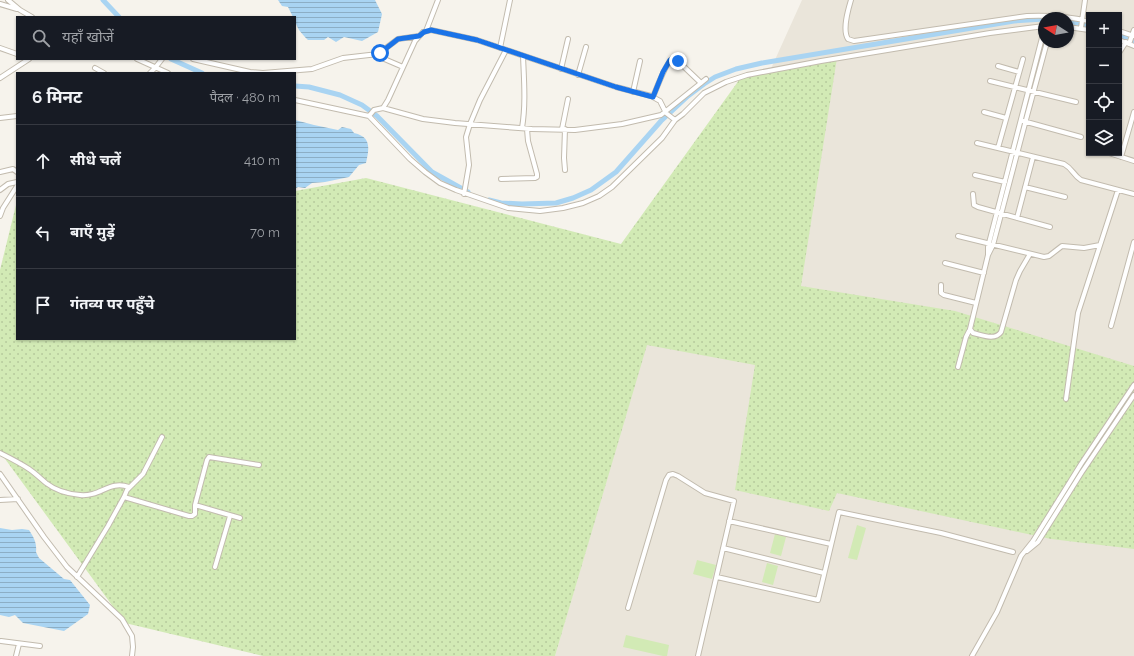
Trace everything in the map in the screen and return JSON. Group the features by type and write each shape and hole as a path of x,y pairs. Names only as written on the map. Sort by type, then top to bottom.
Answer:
{"street":[{"path":"8,0 30,16"},
{"path":"426,31 438,0"},
{"path":"500,48 510,0"},
{"path":"851,0 847,15 845,35 848,39 854,41 1027,16 1060,16 1082,24 1086,27"},
{"path":"1082,24 1085,0"},
{"path":"0,4 20,10"},
{"path":"1074,26 1086,22"},
{"path":"371,113 410,159 440,183 508,208 540,211 563,208 583,203 599,196 612,186 662,138 674,120 683,114 704,93 747,74 990,33 1038,27"},
{"path":"296,100 371,113 383,108 415,41 424,32 431,30 477,40 616,87 653,97 660,101 667,114 674,120"},
{"path":"1122,49 1130,39 1134,30"},
{"path":"197,60 250,72 312,69 343,58 378,54 398,39 419,36"},
{"path":"561,69 568,39"},
{"path":"1130,39 1134,46"},
{"path":"578,74 586,47"},
{"path":"0,48 16,54"},
{"path":"991,244 1004,182 1012,152 1023,121 1040,48"},
{"path":"1031,91 1045,48"},
{"path":"464,191 469,164 466,137 480,100 506,50"},
{"path":"378,54 382,58 403,67"},
{"path":"522,128 524,108 523,56"},
{"path":"653,97 663,72 670,60 673,59 678,61 701,83"},
{"path":"998,148 1023,59"},
{"path":"0,78 27,60"},
{"path":"139,60 165,72"},
{"path":"151,72 161,60"},
{"path":"633,92 640,61"},
{"path":"998,66 1019,72"},
{"path":"95,68 102,72"},
{"path":"383,108 423,119 527,129 574,130 622,124 667,114 706,79"},
{"path":"990,81 1076,102"},
{"path":"565,170 564,130 568,99"},
{"path":"984,112 1006,118"},
{"path":"1121,157 1132,127 1134,112"},
{"path":"0,118 16,116"},
{"path":"1023,121 1081,137"},
{"path":"971,331 970,325 988,255 1002,213 1018,153 1023,121"},
{"path":"501,179 536,177 537,174 528,141 527,129"},
{"path":"977,143 1064,164 1072,168 1081,180 1134,194"},
{"path":"1118,156 1134,160"},
{"path":"1017,218 1032,157"},
{"path":"0,172 12,169 16,171"},
{"path":"974,175 1010,183"},
{"path":"0,190 8,184 16,182"},
{"path":"1025,187 1065,197"},
{"path":"0,216 16,188"},
{"path":"1066,399 1078,313 1118,190"},
{"path":"973,194 974,205 978,207 1050,227"},
{"path":"958,236 1044,257 1049,256 1062,246 1084,248 1100,245"},
{"path":"1111,326 1134,242"},
{"path":"971,331 973,333 994,337 998,336 1001,332 1016,280 1030,254"},
{"path":"945,263 984,273"},
{"path":"941,285 941,293 944,295 976,303"},
{"path":"958,367 966,337 971,331"},
{"path":"972,656 997,612 1021,556 1033,541 1081,464 1134,385"},
{"path":"1021,556 1038,542 1082,472 1134,395"},
{"path":"77,577 108,526 127,490 143,474 162,437"},
{"path":"0,452 28,468 53,488 71,494 85,496 92,495 115,485 124,485 129,487"},
{"path":"124,497 192,516 195,514 195,505 209,457 258,465"},
{"path":"0,474 67,567 122,619 132,636 132,656"},
{"path":"628,608 666,480 669,475 673,474 678,476 705,492 734,500 698,656"},
{"path":"0,500 18,499"},
{"path":"195,505 240,518"},
{"path":"717,577 818,600 839,512 941,533 1013,552"},
{"path":"215,566 230,516"},
{"path":"729,521 831,544"},
{"path":"723,548 824,573"},
{"path":"1,641 40,646"},
{"path":"16,656 19,644"}],"shaded area":[{"path":"802,0 1134,0 1134,656 555,656 646,345"}],"green space":[{"path":"837,58 801,286 955,311 1134,366 1134,549 1051,539 837,493 829,511 735,490 755,365 647,345 555,656 263,656 125,623 0,452 0,270 16,205 16,340 296,340 296,191 366,178 621,244 742,76"},
{"path":"857,525 866,528 857,560 848,558"},
{"path":"775,534 786,537 781,556 770,553"},
{"path":"697,560 716,565 712,579 693,574"},
{"path":"767,563 778,566 773,585 762,582"},
{"path":"626,635 669,645 667,656 623,647"}],"water":[{"path":"278,0 375,0 382,14 378,32 362,41 344,37 336,42 328,37 324,40 308,40 296,24 296,16 292,16 288,7 282,6"},
{"path":"296,120 338,130 342,127 351,129 354,133 364,137 368,144 366,163 359,165 349,177 312,183 305,188 298,187 296,188"},
{"path":"0,528 29,530 35,541 36,552 39,558 64,579 70,580 90,605 88,614 64,631 23,623 15,615 9,617 0,615"}],"waterway":[{"path":"103,0 118,16"},
{"path":"489,200 501,203 522,204 556,203 573,198 591,190 616,172 661,121 688,96 715,77 736,69 762,63 1014,21 1038,19"},
{"path":"1074,22 1086,24"},
{"path":"1122,36 1134,42"},
{"path":"173,60 200,72"},
{"path":"296,86 309,87 340,95 362,105 377,116 432,172 468,192"}],"route":[{"path":"380,53 396,39 419,36 424,32 431,30 477,40 616,87 653,97 663,72 670,60 675,59 678,61"}]}
